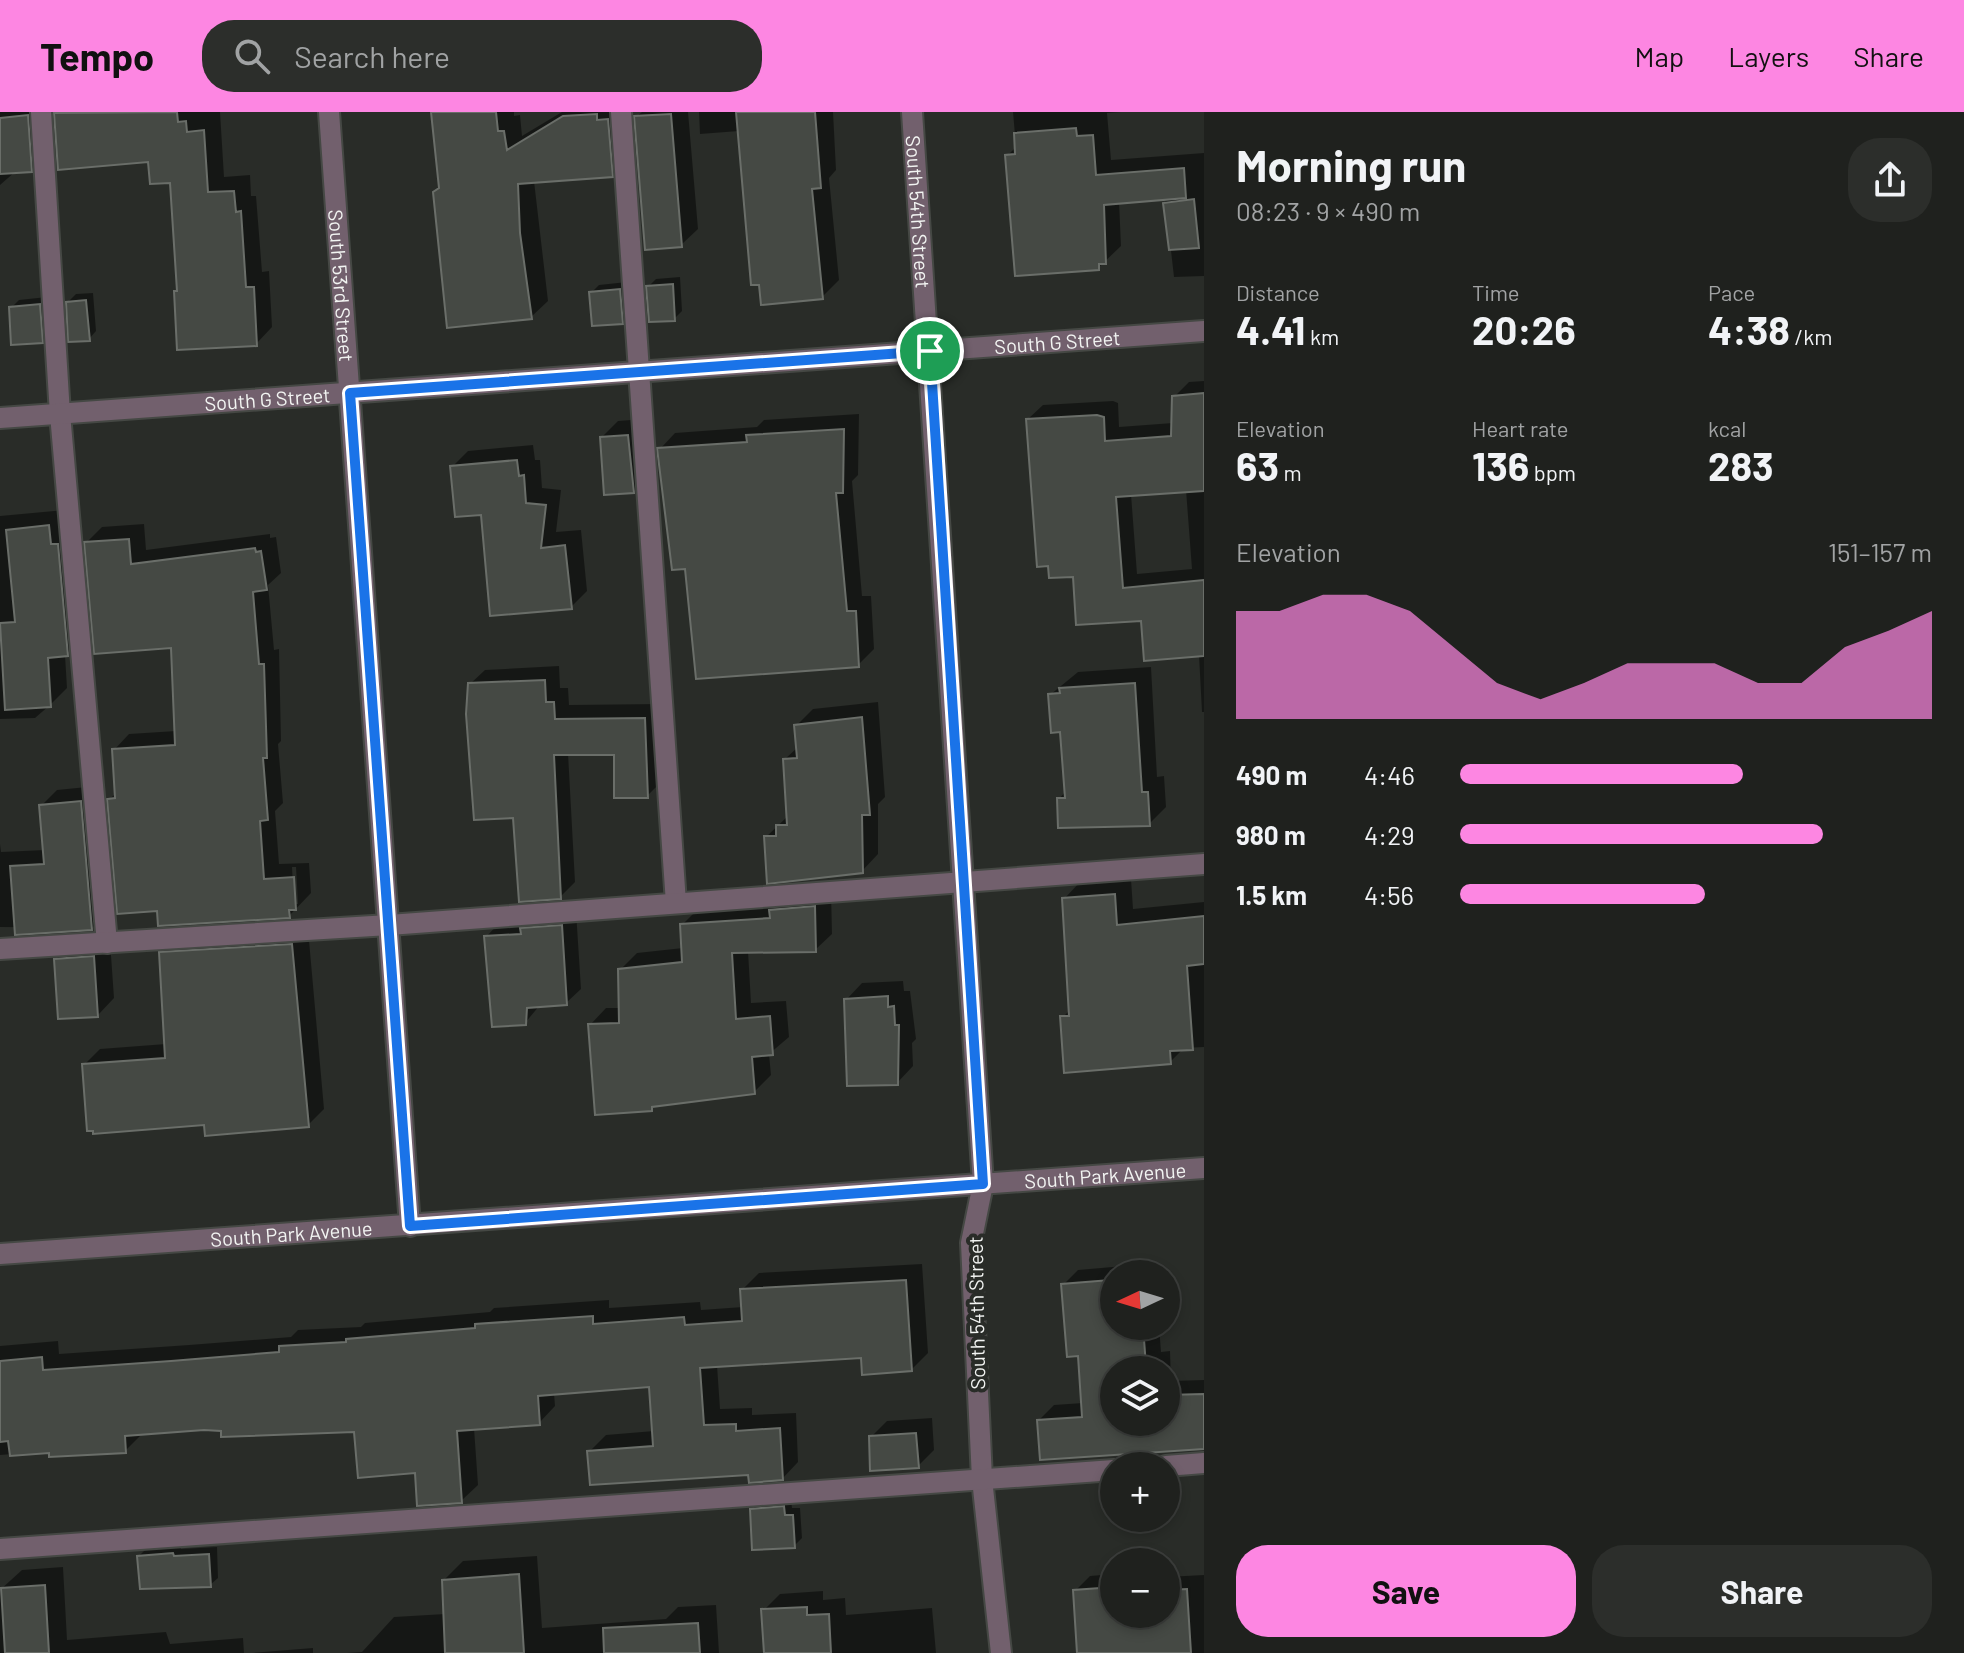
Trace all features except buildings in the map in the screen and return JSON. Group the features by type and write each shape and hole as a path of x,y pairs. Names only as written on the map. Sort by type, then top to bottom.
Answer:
{"street":[{"path":"41,112 60,414 107,943"},
{"name":"South 53rd Street","path":"329,112 410,1226"},
{"path":"621,112 676,903"},
{"name":"South 54th Street","path":"912,112 983,1184 971,1243 982,1479 1001,1653"},
{"name":"South G Street","path":"0,418 1204,331"},
{"path":"0,949 389,925 1204,864"},
{"name":"South Park Avenue","path":"0,1254 1204,1168"},
{"path":"1180,1465 1204,1463"},
{"path":"0,1549 1100,1471"}],"route":[{"path":"930,351 983,1184 410,1226 350,393 930,351"}]}
